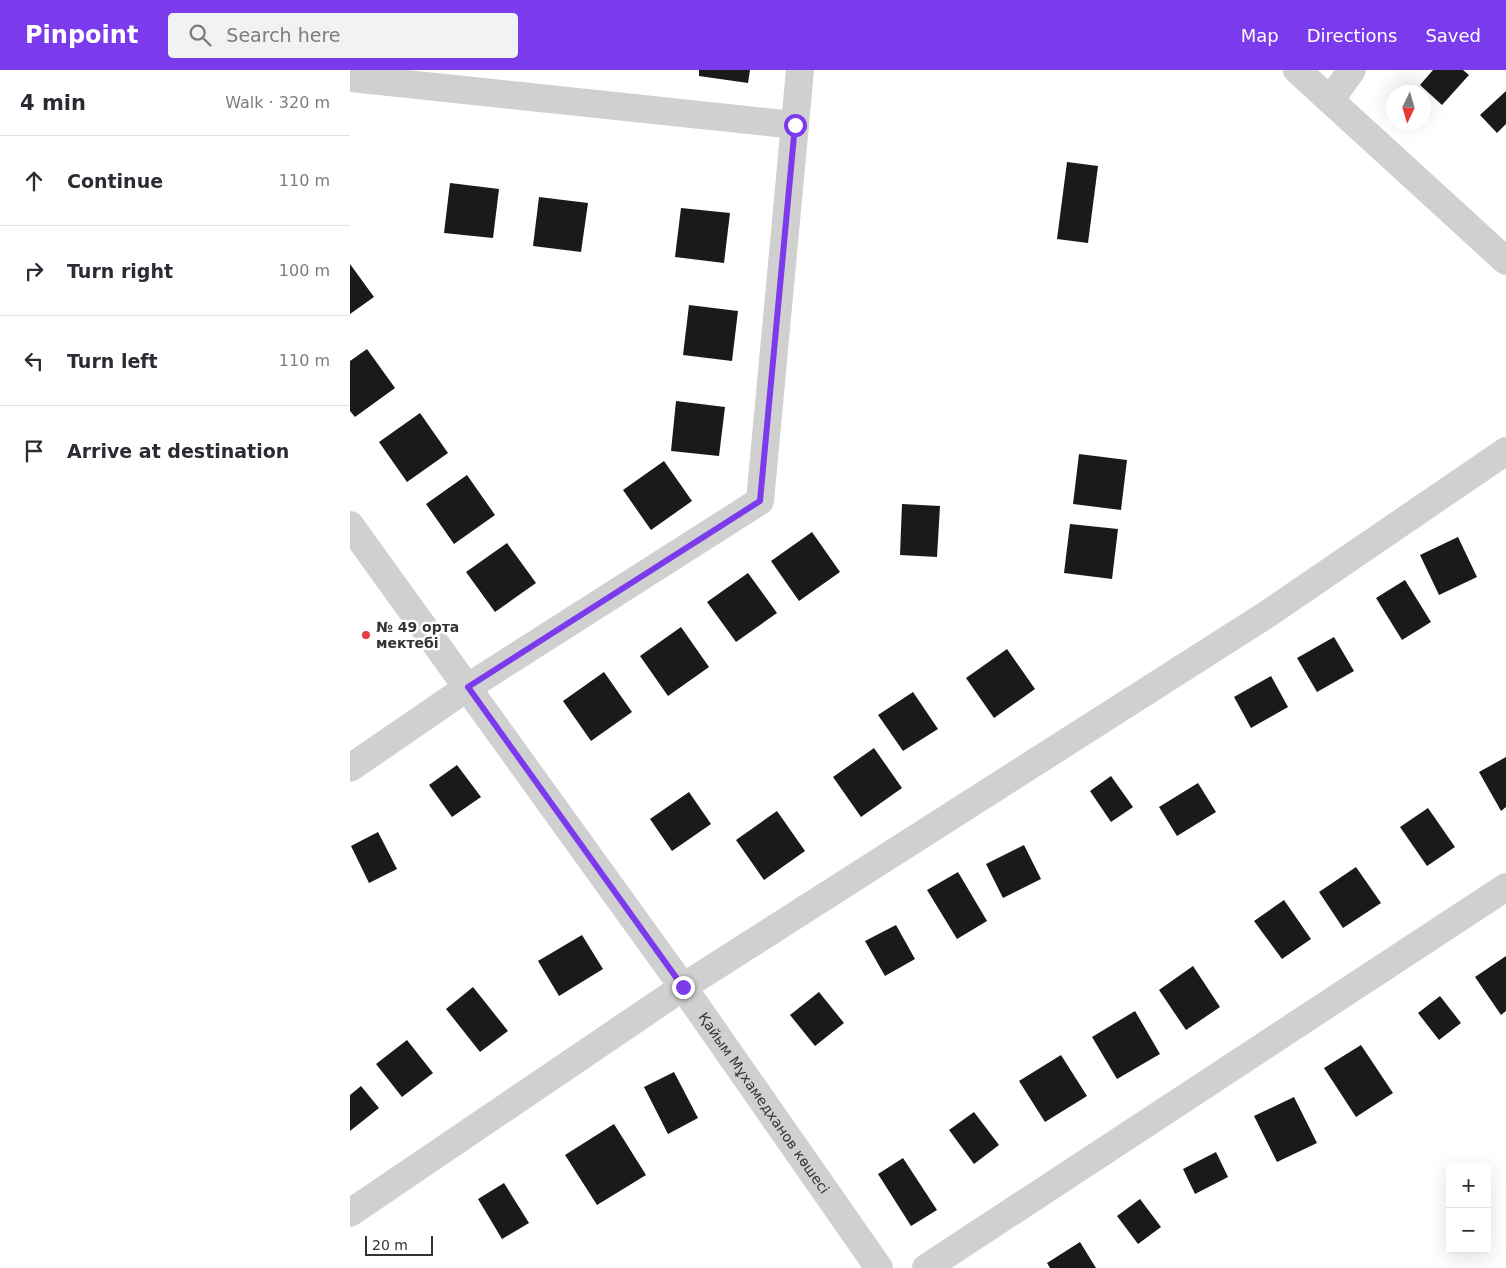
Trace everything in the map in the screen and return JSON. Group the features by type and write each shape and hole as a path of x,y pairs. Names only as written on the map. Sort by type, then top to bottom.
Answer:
{"street":[{"path":"350,768 468,687 760,501 800,70"},
{"path":"1297,70 1506,261"},
{"path":"1330,100 1352,70"},
{"path":"350,78 795,125"},
{"path":"350,1213 683,987 1269,613 1506,451"},
{"name":"Қайым Мұхамедханов көшесі","path":"350,525 683,987 879,1268"},
{"path":"926,1268 1506,887"}],"building":[{"path":"699,70 750,70 748,83 699,76"},
{"path":"1433,70 1463,70 1469,75 1442,105 1431,95 1431,85 1420,85"},
{"path":"1506,91 1506,124 1497,133 1480,115"},
{"path":"1067,162 1098,166 1088,243 1057,239"},
{"path":"450,183 499,189 493,238 444,233"},
{"path":"539,197 588,203 581,252 533,246"},
{"path":"681,208 730,213 724,263 675,257"},
{"path":"350,264 374,297 350,314"},
{"path":"689,305 738,311 732,361 683,355"},
{"path":"367,349 395,388 355,417 350,411 350,361"},
{"path":"676,401 725,407 719,456 671,451"},
{"path":"420,413 448,453 407,482 379,442"},
{"path":"1079,454 1127,460 1121,510 1073,504"},
{"path":"664,461 692,501 651,530 623,490"},
{"path":"467,475 495,515 454,544 426,504"},
{"path":"902,504 940,506 937,557 900,555"},
{"path":"1070,524 1118,529 1112,579 1064,573"},
{"path":"812,532 840,572 799,601 771,561"},
{"path":"1458,537 1477,577 1439,595 1420,555"},
{"path":"507,543 536,583 495,612 466,572"},
{"path":"748,573 777,613 736,642 707,602"},
{"path":"1405,580 1431,622 1402,640 1376,598"},
{"path":"681,627 709,667 668,696 640,656"},
{"path":"1334,637 1354,671 1317,692 1297,658"},
{"path":"1007,649 1035,689 994,718 966,678"},
{"path":"604,672 632,712 591,741 563,701"},
{"path":"1271,676 1288,707 1251,728 1234,697"},
{"path":"913,692 938,729 903,751 878,715"},
{"path":"874,748 902,788 861,817 833,777"},
{"path":"1506,757 1506,807 1501,811 1479,772"},
{"path":"457,765 481,797 452,817 429,785"},
{"path":"1111,776 1133,807 1111,822 1090,791"},
{"path":"1198,783 1216,812 1177,836 1159,807"},
{"path":"689,792 711,824 672,851 650,819"},
{"path":"1428,808 1455,847 1427,866 1400,827"},
{"path":"777,811 805,851 764,880 736,840"},
{"path":"378,832 397,869 369,883 351,846"},
{"path":"1024,845 1041,879 1003,898 986,864"},
{"path":"1356,867 1381,903 1343,928 1319,892"},
{"path":"958,872 987,921 957,939 927,890"},
{"path":"1284,900 1311,939 1282,959 1254,921"},
{"path":"896,925 915,959 885,976 865,941"},
{"path":"582,935 603,969 559,996 538,961"},
{"path":"1506,956 1506,1011 1501,1015 1475,977"},
{"path":"1193,966 1220,1007 1186,1030 1159,990"},
{"path":"473,987 508,1031 480,1052 446,1009"},
{"path":"819,992 844,1023 815,1046 790,1015"},
{"path":"1440,996 1461,1023 1439,1040 1418,1013"},
{"path":"1135,1011 1160,1054 1117,1079 1092,1037"},
{"path":"407,1040 433,1073 402,1097 376,1064"},
{"path":"1361,1045 1393,1093 1356,1117 1324,1068"},
{"path":"1061,1055 1087,1096 1045,1122 1019,1081"},
{"path":"674,1072 698,1118 668,1134 644,1087"},
{"path":"361,1086 379,1108 350,1131 350,1095"},
{"path":"1294,1097 1317,1143 1277,1162 1254,1116"},
{"path":"974,1112 999,1145 974,1164 949,1130"},
{"path":"614,1124 646,1175 597,1205 565,1155"},
{"path":"1216,1152 1228,1177 1195,1194 1183,1169"},
{"path":"903,1158 937,1210 911,1226 878,1174"},
{"path":"504,1183 529,1223 502,1239 478,1199"},
{"path":"1140,1199 1161,1227 1138,1244 1117,1216"},
{"path":"1080,1242 1096,1268 1050,1268 1047,1263"}],"place":[{"name":"№ 49 орта мектебі","path":"366,635"}],"route":[{"path":"683,987 468,687 760,501 795,125"}]}
